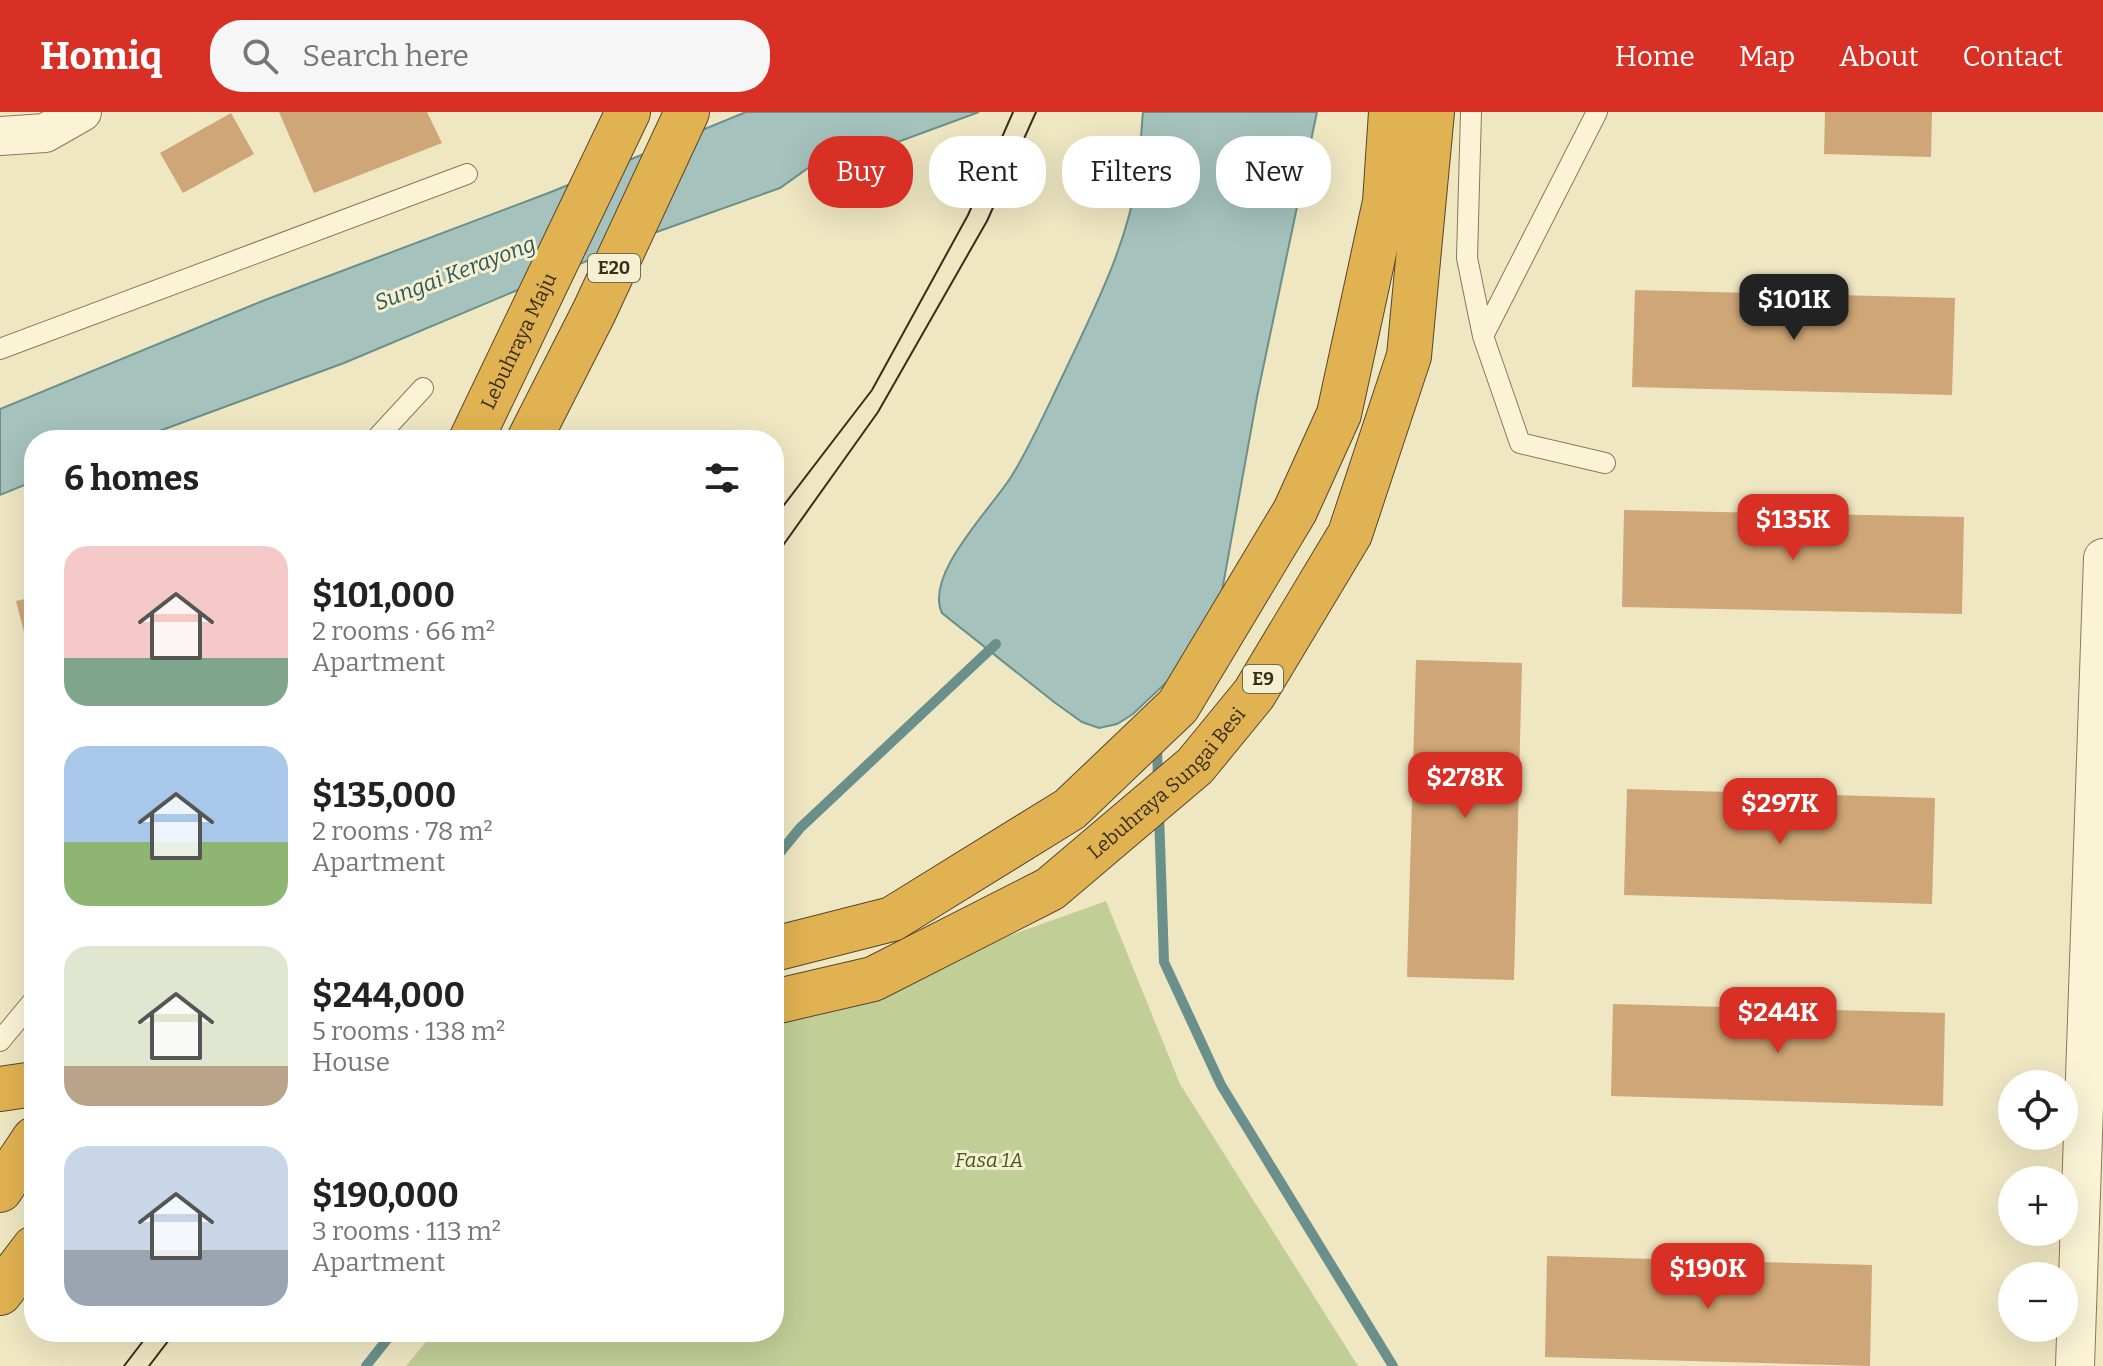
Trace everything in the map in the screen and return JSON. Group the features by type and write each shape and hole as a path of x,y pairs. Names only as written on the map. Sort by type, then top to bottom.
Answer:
{"highway":[{"name":"Lebuhraya Maju","path":"475,430 628,112"},
{"name":"E20","path":"534,430 687,112"},
{"path":"784,946 892,919 1070,809 1178,706 1295,511 1339,414 1385,202 1391,112"},
{"name":"Lebuhraya Sungai Besi","path":"784,1000 873,979 1050,889 1195,766 1254,694 1350,534 1409,356 1432,112"},
{"path":"0,1089 24,1085"},
{"path":"0,1132 24,1128"},
{"path":"0,1190 24,1154"},
{"path":"0,1293 24,1261"}],"street":[{"path":"0,136 45,133 82,112"},
{"path":"2075,1366 2103,558"}],"lane":[{"path":"1471,112 1467,258 1483,336 1520,443 1605,463"},
{"path":"1483,336 1597,112"},
{"path":"0,349 467,174"},
{"path":"384,430 423,388"},
{"path":"0,1041 24,1012"}],"green space":[{"name":"Fasa 1A","path":"1106,901 1180,1084 1358,1366 406,1366 426,1342 784,1342 784,1016"}],"water":[{"name":"Sungai Kerayong","path":"746,112 979,112 913,136 808,136 808,168 780,188 651,234 344,363 162,430 24,430 24,485 0,495 0,409 265,300 551,192"},
{"path":"1143,112 1317,112 1312,136 1216,136 1216,208 1297,208 1257,397 1222,591 1190,660 1133,714 1117,724 1099,728 1082,722 1054,702 942,613 939,598 950,562 1011,477 1045,413 1107,279 1131,208 1200,208 1200,136 1141,136"}],"building":[{"path":"279,112 427,112 442,143 314,193"},
{"path":"1825,112 1932,112 1931,157 1824,154"},
{"path":"231,113 254,154 183,193 160,153"},
{"path":"1635,290 1955,298 1952,395 1632,387"},
{"path":"1624,510 1964,517 1962,614 1622,607"},
{"path":"24,599 24,632 16,601"},
{"path":"1416,660 1522,663 1514,980 1407,977"},
{"path":"1627,789 1935,798 1932,904 1624,895"},
{"path":"1613,1004 1945,1013 1943,1106 1611,1096"},
{"path":"1547,1256 1872,1265 1870,1366 1545,1357"}],"waterway":[{"path":"784,848 800,828 996,644"},
{"path":"1157,745 1158,781"},
{"path":"1159,813 1164,962 1221,1085 1393,1366"},
{"path":"366,1366 385,1342"}],"tram line":[{"path":"784,505 872,390 968,215 1013,112"},
{"path":"784,544 878,412 987,221 1036,112"},
{"path":"124,1366 142,1342"},
{"path":"149,1366 167,1342"}]}
